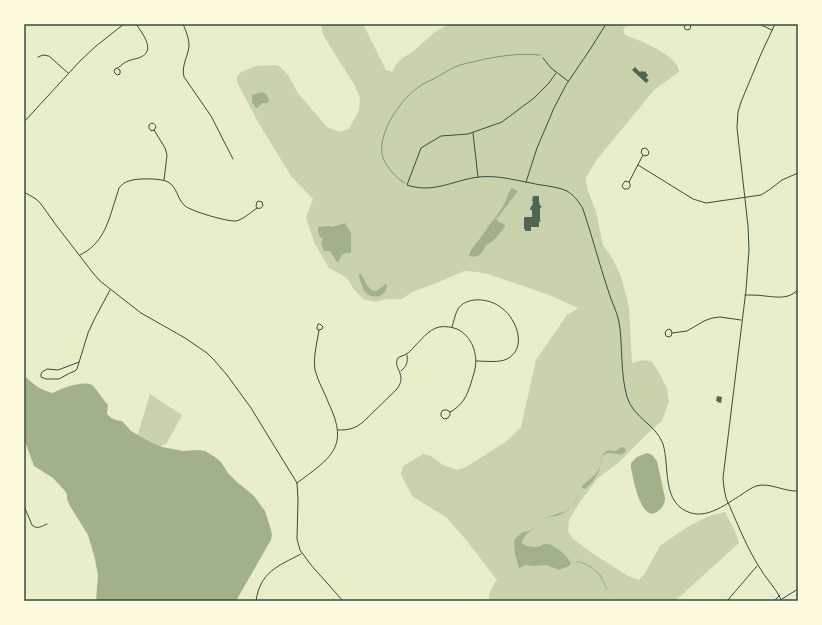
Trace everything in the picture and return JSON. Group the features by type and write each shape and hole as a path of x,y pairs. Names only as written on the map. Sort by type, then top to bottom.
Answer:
{"street":[{"path":"24,122 86,55 124,24"},
{"path":"118,69 127,61 142,56 147,50 147,42 136,24"},
{"path":"183,24 189,44 183,67 184,77 211,116 233,159"},
{"path":"526,182 544,129 554,108 569,81 606,24"},
{"path":"686,24 684,27 687,30 690,29 690,24"},
{"path":"759,24 772,30"},
{"path":"775,24 745,92 738,112 737,128 749,249 745,295 723,470 724,488 728,503 758,565 782,600 798,589"},
{"path":"38,57 43,55 49,56 69,73"},
{"path":"543,58 556,73 569,81"},
{"path":"556,73 549,83 534,98 506,119 468,134 441,136 421,148 407,184 415,187 427,188 478,178 498,177 561,189 568,192 578,200 583,209 607,290 618,319 621,358 627,396 632,408 655,430 662,443 670,490 673,499 680,507 687,511 700,514 707,513 728,503 756,486 767,486 798,491"},
{"path":"154,130 168,155 164,180"},
{"path":"473,132 478,178"},
{"path":"628,182 630,184 630,188 626,189 622,185 623,183 626,181 628,182 638,165 643,155 641,153 642,150 644,148 648,149 648,154 646,156 643,155"},
{"path":"638,165 698,201 706,202 761,195 782,180 798,173"},
{"path":"79,256 94,245 104,233 118,192 122,184 127,181 164,180 169,182 174,187 184,206 188,209 228,220 234,221 241,219 257,208"},
{"path":"24,192 36,199 41,204 79,256 98,279 141,313 186,338 207,353 227,375 243,396 297,483 297,539 302,554 343,601"},
{"path":"745,295 779,297 789,296 796,293 798,289"},
{"path":"79,362 58,370 47,369 42,372 41,377 51,379 62,378 75,371 81,359 88,333 111,290"},
{"path":"452,327 458,309 463,304 470,301 480,300 491,302 502,308 511,317 518,334 518,344 514,354 508,359 503,360 476,361"},
{"path":"672,333 687,331 704,321 713,318 720,317 742,320"},
{"path":"338,430 353,429 363,422 398,387 400,382 400,372 396,364 396,360 407,354 433,330 443,326 460,330 468,337 475,351 476,361 474,374 465,398 457,408 450,412 450,416 448,418 441,416 441,413 444,410 448,410 450,412"},
{"path":"297,483 324,462 331,455 336,445 338,430 335,416 319,380 314,360 319,330"},
{"path":"400,372 408,360 407,354"},
{"path":"24,506 34,527 38,528 47,524"},
{"path":"256,601 260,585 269,573 277,566 302,554"},
{"path":"726,601 758,565"},
{"path":"774,601 780,595"}],"path":[{"path":"407,184 396,176 386,164 382,146 391,120 398,108 409,95 425,82 457,66 502,56 540,55 543,58"}],"shaded area":[{"path":"321,24 363,24 386,70 392,72 402,58 411,53 435,32 449,24 629,24 623,29 625,35 657,49 665,54 677,66 679,72 655,89 598,158 586,177 587,188 596,212 603,245 612,258 621,276 629,307 632,363 643,360 651,361 667,388 669,402 662,421 618,463 598,478 579,503 569,520 568,531 573,539 592,553 628,576 639,580 645,573 660,546 687,527 709,516 725,512 736,533 739,543 675,601 489,601 492,587 497,580 447,518 412,496 401,474 403,466 423,454 431,456 443,465 457,470 466,467 507,441 521,427 536,360 567,315 578,308 549,295 491,275 464,271 412,292 402,299 386,299 376,302 363,299 353,288 347,278 329,268 314,242 306,217 313,199 291,176 258,122 237,82 237,77 241,72 256,66 279,66 288,75 298,93 327,127 340,132 349,129 359,110 360,98 354,84 323,35"},
{"path":"262,92 265,93 269,102 262,103 257,108 252,102 252,95"},
{"path":"512,188 518,191 498,218 495,217 502,208"},
{"path":"495,218 497,221 504,224 505,227 494,240 486,245 480,255 475,257 469,256 472,248"},
{"path":"345,223 351,233 351,253 343,254 337,262 330,251 324,251 321,242 323,240 319,235 318,227 332,227"},
{"path":"360,273 369,288 372,290 378,290 386,284 385,292 380,296 373,296 366,293 363,289"},
{"path":"24,375 37,387 53,393 78,384 84,383 92,385 108,405 107,413 111,418 122,421 131,431 162,447 183,451 205,451 221,462 228,473 254,496 265,511 272,535 271,540 236,601 96,601 98,575 88,535 70,506 65,491 53,478 34,466 24,439"},
{"path":"150,394 182,415 167,443 157,448 137,437"},
{"path":"621,447 626,450 624,453 619,455 611,453 603,455 606,451 616,451"},
{"path":"647,453 652,455 657,461 665,498 664,504 661,508 652,514 647,511 639,498 631,468 631,463 637,457"},
{"path":"600,466 598,474 593,481 585,489 582,488 582,486 597,473"},
{"path":"572,505 569,509 565,512 561,514 544,518 566,511"},
{"path":"536,526 525,536 522,543 533,547 549,544 560,550 567,557 571,563 569,566 559,570 547,565 525,565 519,568 515,554 515,539 522,532 529,531"},
{"path":"579,561 591,566 601,575 608,590 621,599 606,589 600,576 592,568 579,562 571,563"}],"building":[{"path":"635,67 640,72 646,72 648,75 646,78 649,80 646,83 632,70"},
{"path":"533,196 539,196 539,202 542,207 540,208 541,221 539,222 539,227 531,227 531,231 525,231 524,218 532,217 532,210 530,210"},
{"path":"717,396 722,397 721,403 716,401"}]}
